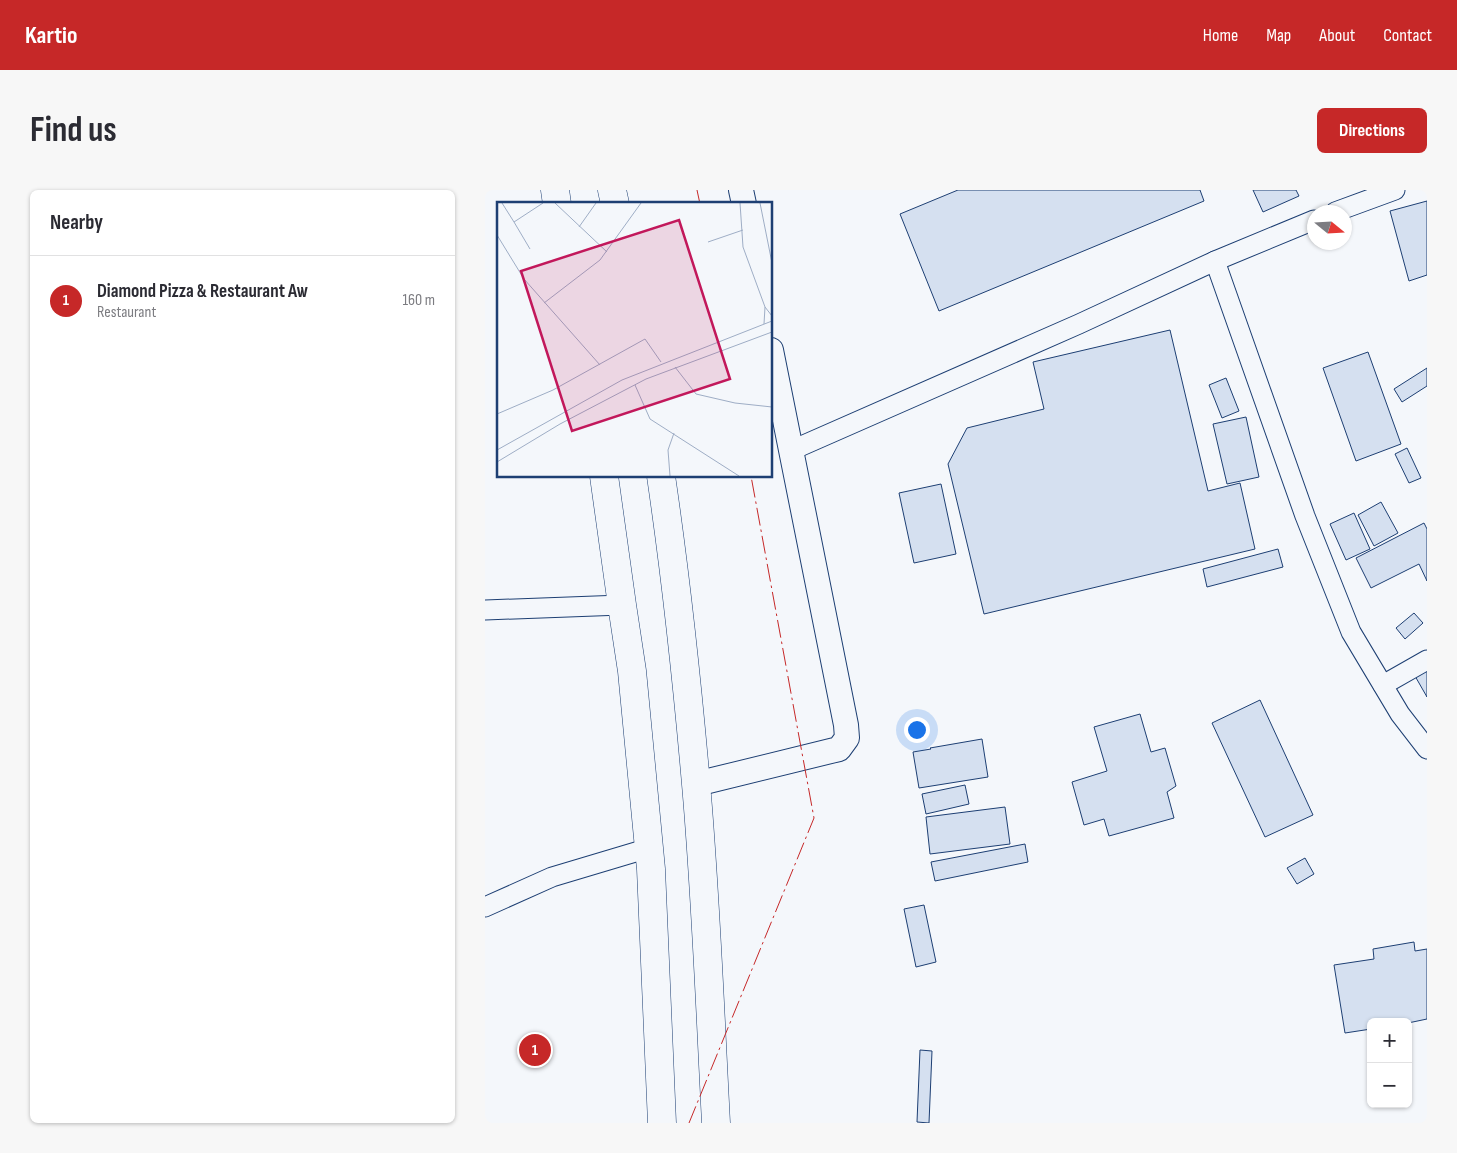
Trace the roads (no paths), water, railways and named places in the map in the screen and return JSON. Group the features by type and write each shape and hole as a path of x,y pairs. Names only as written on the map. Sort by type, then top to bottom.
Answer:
{"highway":[{"path":"604,478 632,671 649,848 662,1123"},
{"path":"661,478 671,544 696,784 716,1123"}],"street":[{"path":"1352,206 1395,190"},
{"path":"790,451 1079,324 1215,260 1307,223"},
{"path":"1215,260 1305,516 1347,623 1400,714 1427,749"},
{"path":"696,784 839,749 847,738 833,656 773,361"},
{"path":"485,610 621,605"},
{"path":"1383,685 1427,660"},
{"path":"485,906 552,876 649,848"}],"place":[{"name":"Diamond Pizza & Restaurant Aw","path":"535,1050"}]}
